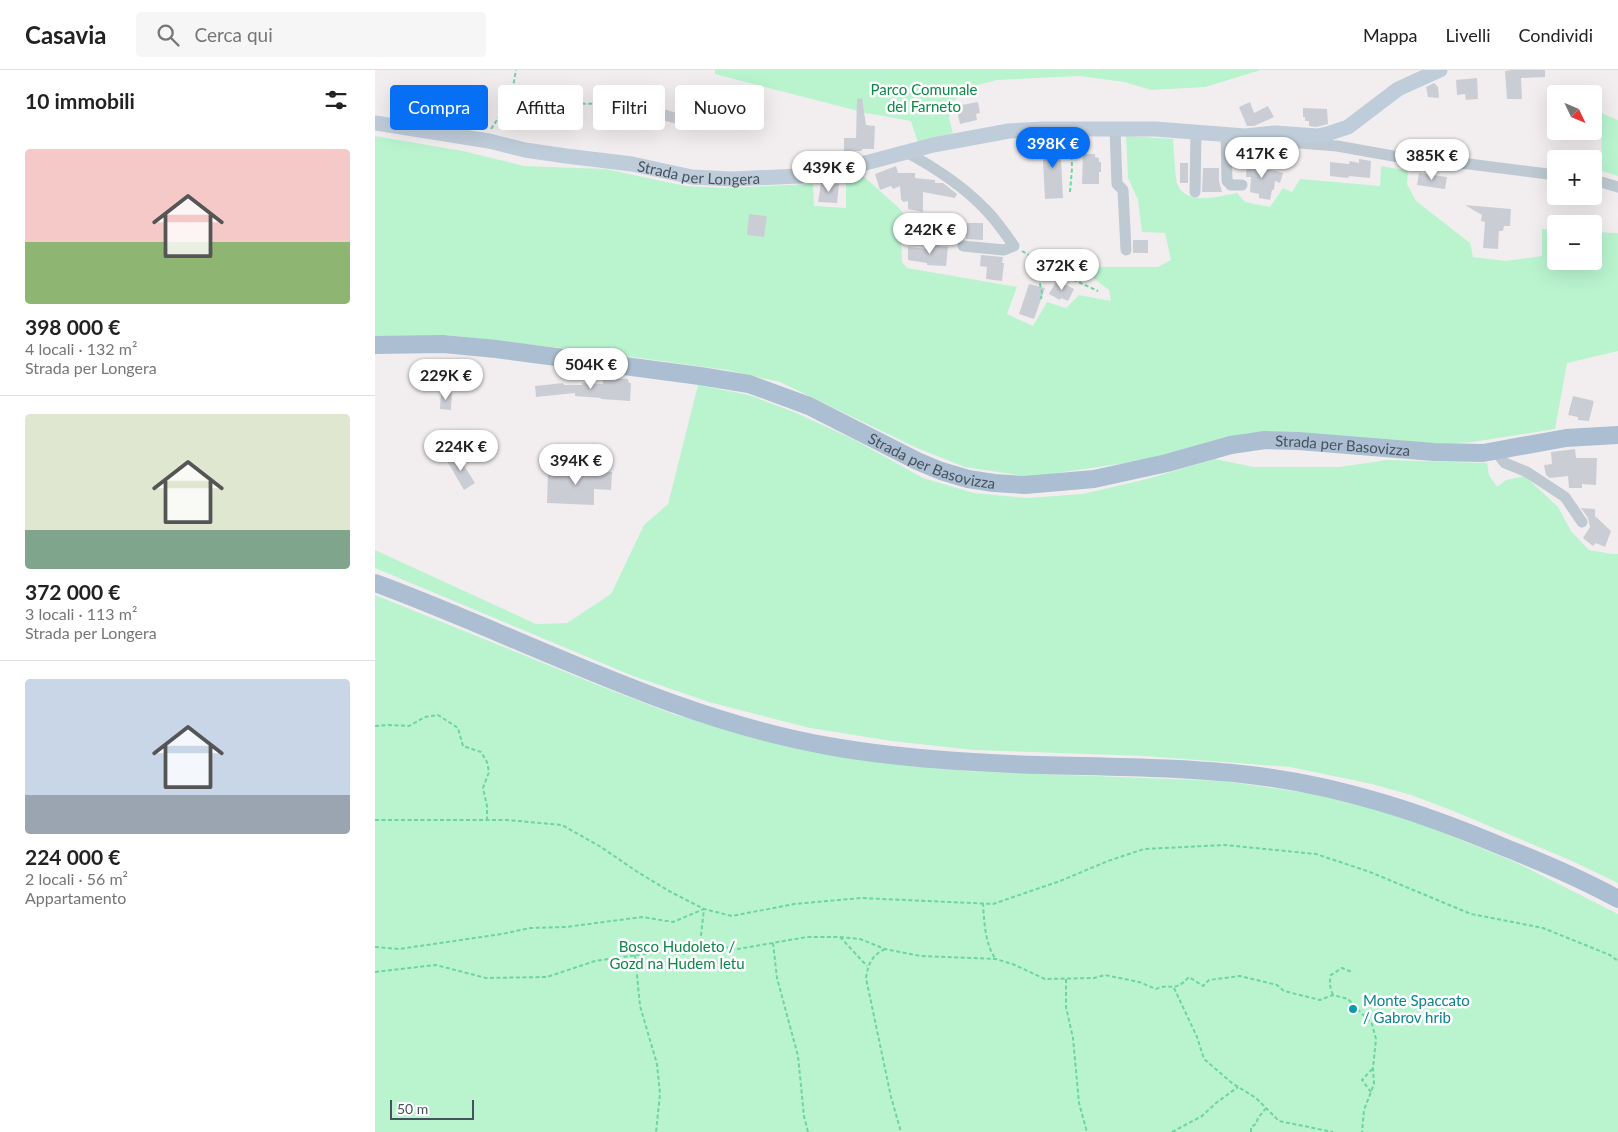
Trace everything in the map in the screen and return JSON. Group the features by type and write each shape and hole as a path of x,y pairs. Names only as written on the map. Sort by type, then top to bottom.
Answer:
{"main road":[{"name":"Strada per Basovizza","path":"375,344 443,344 496,349 691,374 749,384 809,406 917,461 941,471 967,479 994,483 1025,485 1094,479 1167,463 1231,445 1265,440 1434,452 1483,453 1566,438 1618,435"},
{"path":"375,583 443,609 641,692 710,716 765,732 833,747 939,760 1220,772 1295,782 1347,792 1396,806 1447,824 1543,863 1618,899"}],"street":[{"name":"Strada per Longera","path":"375,123 489,141 533,151 623,163 691,177 721,179 819,174 933,145 1009,131 1115,129 1258,135 1275,133 1317,136 1348,127 1398,89 1440,70"},
{"path":"1115,129 1117,184 1123,190 1126,250"},
{"path":"1195,192 1196,131"},
{"path":"1226,134 1227,181 1231,185 1242,185"},
{"name":"Strada per Longera","path":"1258,135 1287,142 1337,146 1427,162 1469,164 1547,174"},
{"path":"905,152 929,164 978,203 995,220 1014,246 1004,250 963,246"},
{"path":"1602,182 1618,187"},
{"path":"1499,451 1505,463 1527,472 1565,497 1582,522"}],"path":[{"path":"513,85 516,70"},
{"path":"489,141 492,128 498,119"},
{"path":"1070,192 1072,168 1071,129"},
{"path":"1014,246 1071,279 1099,291"},
{"path":"1034,258 1042,293 1041,299"},
{"path":"375,726 409,726 425,717 438,715 457,728 463,746 481,752 487,762 489,772 483,788 487,806 487,821"},
{"path":"375,820 516,820 562,825 601,847 669,891 704,909 732,916 794,904 861,898 993,904 1144,849 1225,845 1316,854 1370,872 1471,914 1543,928 1618,961"},
{"path":"983,903 984,921 991,952 996,959"},
{"path":"700,944 704,909"},
{"path":"375,948 408,948 530,928 566,927 642,917 673,922 704,909"},
{"path":"375,972 436,965 486,978 547,977 595,961 658,952 684,954 700,944 738,950 807,937 839,937 860,939 885,949 921,956 996,959 1015,965 1045,979 1094,978 1105,975 1139,982 1156,989 1161,986 1174,988 1189,977 1203,986 1209,980 1241,976 1277,985 1284,991 1320,1000 1333,995 1348,999 1372,1024 1376,1039 1373,1068 1374,1084 1364,1110 1362,1132"},
{"path":"839,937 868,966"},
{"path":"773,943 777,978 798,1056 804,1116 808,1132"},
{"path":"885,949 877,953 868,966 866,978 891,1097 901,1132"},
{"path":"635,955 640,1006 657,1064 659,1094 656,1132"},
{"path":"1333,995 1329,981 1331,975 1342,968 1351,972"},
{"path":"1066,979 1066,1007 1073,1038 1079,1103 1087,1132"},
{"path":"1174,988 1197,1037 1204,1059 1256,1098 1279,1121 1333,1132"},
{"path":"1371,1092 1363,1080 1373,1068"},
{"path":"1173,1132 1202,1116 1238,1086"},
{"path":"1251,1132 1251,1127 1256,1124 1266,1108"},
{"path":"1316,1132 1317,1128"}],"green space":[{"name":"Parco Comunale del Farneto","path":"715,70 1261,70 1205,87 1151,90 1124,82 1080,76 997,80 974,86 953,101 949,118 953,133 918,143 911,121 866,113 764,87 764,85 715,74"},
{"path":"1603,114 1618,120 1618,176 1602,171"},
{"path":"375,136 463,151 524,166 605,169 686,186 725,188 813,184 814,206 846,208 846,180 861,174 899,208 912,225 901,239 902,262 907,268 1017,287 1007,314 1033,326 1047,302 1066,308 1079,295 1111,301 1109,290 1079,267 1158,267 1171,260 1165,233 1142,232 1138,200 1128,178 1126,136 1173,139 1178,186 1189,196 1197,198 1237,193 1245,202 1270,207 1283,188 1292,192 1300,179 1380,186 1381,166 1408,171 1407,184 1416,201 1470,243 1473,257 1505,261 1542,256 1542,229 1547,229 1547,270 1602,270 1602,232 1618,233 1618,351 1567,363 1555,429 1473,442 1420,445 1289,432 1247,433 1158,458 1031,477 965,467 917,448 780,382 727,370 596,352 447,335 375,338"},
{"path":"698,385 749,395 794,412 853,439 923,478 974,493 1026,498 1083,494 1147,479 1215,459 1254,467 1339,467 1387,460 1487,463 1489,475 1497,487 1506,480 1525,476 1558,507 1571,531 1589,550 1618,554 1618,883 1572,861 1411,795 1372,784 1290,767 1144,756 974,750 892,741 810,728 709,702 633,676 375,568 375,550 536,624 567,623 611,594 644,525 668,504"},
{"name":"Bosco Hudoleto / Gozd na Hudem letu","path":"375,595 673,714 789,747 849,757 965,771 1223,781 1329,796 1413,820 1517,863 1618,914 1618,1132 375,1132"}],"building":[{"path":"1545,70 1545,77 1521,78 1522,99 1507,99 1505,71"},
{"path":"1477,78 1478,99 1466,100 1465,94 1457,95 1456,80"},
{"path":"1434,83 1438,87 1439,98 1428,97 1426,87"},
{"path":"862,98 866,125 875,126 874,149 862,149 862,151 855,151 854,153 844,153 844,138 856,138 857,99"},
{"path":"978,102 980,113 976,114 977,120 960,124 956,106"},
{"path":"1250,102 1254,113 1268,106 1274,117 1254,126 1247,126 1239,107"},
{"path":"1303,108 1327,109 1328,124 1316,127 1309,126 1309,121 1305,121 1305,117 1303,117"},
{"path":"665,109 675,112 675,123 665,121"},
{"path":"1063,141 1064,159 1061,159 1063,198 1045,199 1042,142"},
{"path":"1083,154 1095,154 1095,157 1099,158 1101,172 1099,172 1099,184 1082,184"},
{"path":"1359,159 1371,161 1370,178 1330,176 1330,162 1349,164 1350,161 1359,163"},
{"path":"1247,160 1262,160 1261,170 1283,173 1280,183 1275,181 1270,200 1259,198 1259,194 1250,192 1251,177 1246,177"},
{"path":"1180,163 1188,163 1188,183 1180,183"},
{"path":"896,166 898,173 915,173 915,178 935,180 935,183 943,183 957,194 955,198 923,192 923,212 908,209 908,201 903,202 901,199 900,186 893,189 891,186 880,190 875,174"},
{"path":"1203,168 1219,168 1219,181 1222,192 1202,192"},
{"path":"1419,173 1447,177 1445,189 1417,185"},
{"path":"821,183 839,184 837,203 818,202"},
{"path":"1465,205 1511,209 1510,226 1504,226 1503,231 1499,231 1498,249 1483,248 1485,222 1481,221 1482,215"},
{"path":"749,214 767,216 764,237 747,235"},
{"path":"967,223 983,223 983,240 966,239"},
{"path":"1133,240 1148,240 1148,253 1133,253"},
{"path":"929,242 940,243 939,246 948,247 946,266 927,265 927,263 908,260 908,247 928,249"},
{"path":"981,255 1003,257 1002,281 986,279 987,267 980,266"},
{"path":"1057,280 1074,289 1068,301 1061,298 1060,300 1049,294"},
{"path":"1029,284 1045,288 1034,319 1019,314"},
{"path":"603,378 628,379 629,383 631,383 630,401 575,396 575,393 536,397 535,386 563,383 564,385 582,385 582,383 603,384"},
{"path":"441,392 452,392 451,410 440,409"},
{"path":"1573,396 1594,401 1589,421 1578,420 1578,417 1568,415"},
{"path":"1575,449 1576,458 1597,458 1596,485 1582,484 1582,488 1569,488 1568,476 1550,478 1546,475 1544,465 1552,464 1551,452"},
{"path":"457,454 475,483 464,490 447,461"},
{"path":"548,470 612,472 611,490 594,489 594,505 547,503"},
{"path":"1581,508 1595,509 1595,516 1611,531 1605,547 1596,543 1593,546 1583,538 1590,527 1588,518"}],"place":[{"name":"Monte Spaccato / Gabrov hrib","path":"1353,1009"}]}
